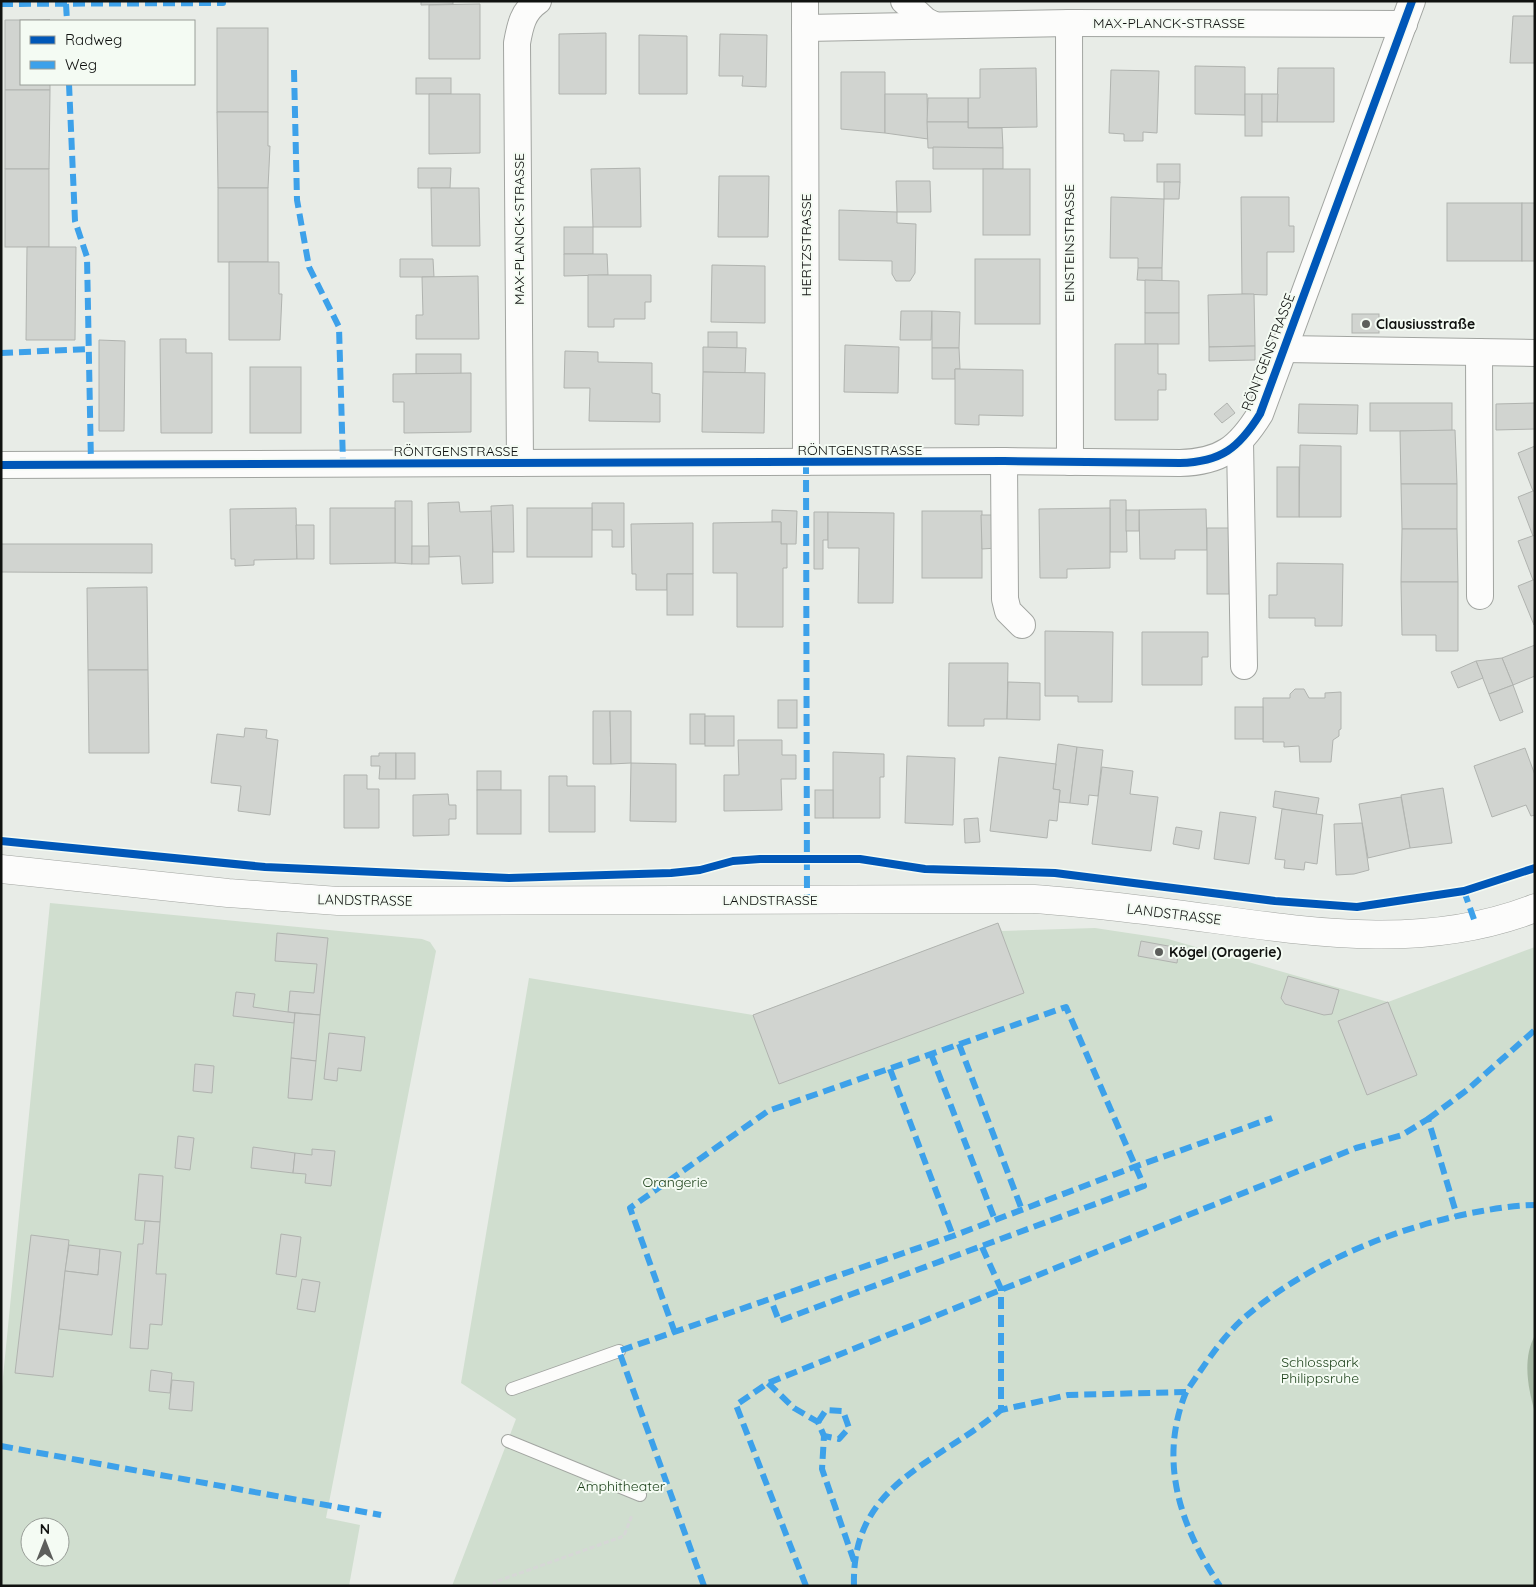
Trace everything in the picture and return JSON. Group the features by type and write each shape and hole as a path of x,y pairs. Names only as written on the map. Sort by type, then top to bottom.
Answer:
{"main road":[{"name":"LANDSTRASSE","path":"1,869 228,893 338,901 1034,899 1104,905 1309,932 1376,936 1441,932 1514,916 1535,908"}],"street":[{"name":"MAX-PLANCK-STRASSE","path":"520,463 517,43 520,24 527,12 538,1"},
{"path":"805,1 805,28"},
{"path":"904,1 926,21 934,24"},
{"name":"MAX-PLANCK-STRASSE","path":"805,28 934,24 1069,24 1408,13"},
{"name":"RÖNTGENSTRASSE","path":"1,465 1199,462 1218,457 1247,436 1260,414 1408,13"},
{"name":"EINSTEINSTRASSE","path":"1069,24 1070,462"},
{"name":"HERTZSTRASSE","path":"805,28 806,462"},
{"path":"1283,349 1535,353"},
{"path":"1479,352 1480,596"},
{"path":"1240,442 1244,666"},
{"path":"1004,461 1005,599 1008,611 1022,625"}],"lane":[{"path":"512,1389 618,1351"},
{"path":"508,1440 640,1495"}],"path":[{"path":"492,1586 495,1582 624,1536 640,1495"}],"green space":[{"path":"50,903 422,939 430,942 436,951 326,1518 360,1525 349,1586 1,1586 1,1397"},
{"path":"998,923 1002,931 1095,928 1168,939 1388,1002 1535,947 1535,1586 452,1586 516,1419 461,1383 529,978 753,1015"}],"shaded area":[{"path":"1535,1335 1535,1413 1528,1384 1527,1364"}],"building":[{"path":"421,1 453,1 453,4 421,5"},
{"path":"480,4 480,59 429,59 429,5"},
{"path":"1513,16 1535,16 1535,63 1510,63"},
{"path":"5,20 20,20 20,85 50,85 50,90 5,90"},
{"path":"217,28 268,28 268,112 217,112"},
{"path":"606,33 606,94 559,94 559,34"},
{"path":"720,34 767,35 766,87 742,86 743,76 719,76"},
{"path":"639,35 687,36 687,94 639,94"},
{"path":"1195,66 1245,67 1245,115 1195,114"},
{"path":"1036,68 1037,127 968,128 968,98 980,98 980,69"},
{"path":"1278,68 1334,68 1334,122 1277,122"},
{"path":"1111,70 1159,71 1157,133 1143,132 1143,141 1124,141 1124,134 1109,133"},
{"path":"841,72 885,72 885,133 841,129"},
{"path":"416,78 451,78 451,94 416,94"},
{"path":"5,90 50,90 49,169 5,169"},
{"path":"429,94 480,94 480,153 429,154"},
{"path":"885,94 927,94 928,139 885,133"},
{"path":"1245,94 1262,94 1262,136 1245,136"},
{"path":"1262,94 1278,94 1277,122 1262,122"},
{"path":"928,98 968,98 968,122 927,122"},
{"path":"217,112 268,112 268,146 270,146 268,188 218,188"},
{"path":"927,122 968,122 968,128 1002,128 1003,148 928,148"},
{"path":"933,147 1003,148 1003,169 933,169"},
{"path":"1157,164 1180,164 1180,182 1157,182"},
{"path":"418,168 451,168 450,188 418,188"},
{"path":"640,168 641,227 593,227 591,169"},
{"path":"5,169 49,169 49,247 5,247"},
{"path":"983,169 1030,169 1030,235 983,235"},
{"path":"719,176 769,176 768,237 718,237"},
{"path":"896,181 930,181 931,212 897,212"},
{"path":"1164,182 1180,182 1179,199 1164,199"},
{"path":"218,188 268,188 268,262 218,262"},
{"path":"431,188 479,188 480,246 432,246"},
{"path":"1111,197 1164,199 1162,268 1138,268 1138,258 1110,258"},
{"path":"1241,197 1289,197 1289,226 1294,226 1294,252 1267,252 1267,295 1242,294"},
{"path":"1447,203 1522,203 1522,261 1447,261"},
{"path":"1522,203 1535,203 1535,261 1522,261"},
{"path":"839,210 897,212 897,223 916,224 915,273 910,281 896,281 892,274 892,261 839,260"},
{"path":"564,227 593,227 593,254 564,254"},
{"path":"27,247 76,247 75,340 26,340"},
{"path":"564,254 607,254 608,275 564,276"},
{"path":"400,259 433,259 434,277 400,277"},
{"path":"975,259 1040,259 1040,324 975,324"},
{"path":"229,262 279,262 279,294 282,294 280,340 229,340"},
{"path":"712,265 765,266 765,323 711,322"},
{"path":"1138,268 1162,268 1162,281 1137,280"},
{"path":"588,275 651,275 651,302 645,302 645,319 614,319 614,327 588,327"},
{"path":"478,276 479,339 416,339 416,315 423,315 422,277"},
{"path":"1145,280 1179,281 1179,313 1145,313"},
{"path":"1254,294 1255,346 1209,347 1208,295"},
{"path":"901,311 932,311 931,340 900,340"},
{"path":"932,311 960,312 959,348 932,348"},
{"path":"1145,313 1179,313 1179,344 1145,344"},
{"name":"Clausiusstraße","path":"1352,314 1379,314 1379,333 1352,333"},
{"path":"708,332 737,332 737,348 708,348"},
{"path":"160,339 186,339 186,353 212,353 212,433 161,433"},
{"path":"99,340 125,341 124,431 99,431"},
{"path":"1115,344 1158,344 1158,374 1166,374 1166,390 1158,390 1158,420 1115,420"},
{"path":"845,345 899,347 898,393 844,392"},
{"path":"1255,346 1255,360 1209,361 1209,347"},
{"path":"703,347 746,348 745,373 703,372"},
{"path":"932,348 959,348 960,369 955,369 955,379 932,379"},
{"path":"565,351 598,352 598,362 652,363 652,393 660,394 660,422 589,421 590,388 564,388"},
{"path":"416,354 461,354 461,374 416,374"},
{"path":"250,367 301,367 301,433 250,433"},
{"path":"955,369 1023,370 1023,416 979,415 979,425 955,424"},
{"path":"703,372 765,373 764,433 702,432"},
{"path":"471,373 471,432 404,433 404,402 393,402 393,374"},
{"path":"1227,403 1235,413 1222,423 1214,414"},
{"path":"1370,403 1452,403 1452,431 1370,431"},
{"path":"1535,403 1535,429 1496,430 1496,404"},
{"path":"1299,404 1358,405 1357,434 1298,433"},
{"path":"1455,430 1457,484 1401,484 1400,431"},
{"path":"1300,445 1341,446 1341,517 1299,517"},
{"path":"1535,446 1535,491 1533,491 1518,453"},
{"path":"1277,467 1299,467 1299,517 1277,517"},
{"path":"1401,484 1457,484 1457,529 1402,529"},
{"path":"1535,491 1533,536 1518,497"},
{"path":"1110,500 1126,500 1127,552 1110,552"},
{"path":"395,501 412,501 412,564 395,563"},
{"path":"459,502 460,512 492,511 493,583 462,584 460,556 429,557 428,503"},
{"path":"592,503 624,503 624,547 612,547 612,530 592,530"},
{"path":"513,505 514,552 493,552 491,506"},
{"path":"296,508 297,559 254,560 254,565 235,566 235,559 231,559 230,509"},
{"path":"330,508 395,508 395,563 330,564"},
{"path":"527,508 592,508 592,557 527,557"},
{"path":"1110,508 1110,568 1067,569 1067,578 1040,578 1039,509"},
{"path":"1206,509 1207,550 1175,550 1175,559 1140,559 1139,510"},
{"path":"772,510 797,511 796,544 781,544 781,522 772,522"},
{"path":"1126,510 1139,510 1139,531 1126,531"},
{"path":"922,511 982,511 982,578 922,578"},
{"path":"814,512 828,512 828,540 823,540 823,569 814,569"},
{"path":"828,512 894,513 893,603 858,603 859,548 828,548"},
{"path":"981,515 996,515 997,548 982,549"},
{"path":"781,522 781,544 787,544 787,568 783,568 783,627 737,627 737,573 713,573 713,523"},
{"path":"693,523 693,574 667,574 667,590 636,590 636,574 632,574 631,524"},
{"path":"296,525 314,525 314,559 297,559"},
{"path":"1207,528 1229,528 1229,594 1207,594"},
{"path":"1402,529 1457,529 1458,582 1401,582"},
{"path":"1535,535 1535,580 1533,580 1518,541"},
{"path":"1,544 152,544 152,573 1,572"},
{"path":"412,546 429,546 429,564 412,564"},
{"path":"1277,563 1343,564 1342,626 1315,626 1315,618 1269,618 1269,595 1277,595"},
{"path":"667,574 693,574 693,615 667,615"},
{"path":"1535,580 1534,625 1518,586"},
{"path":"1401,582 1458,582 1458,651 1436,651 1436,635 1402,635"},
{"path":"147,587 148,670 88,670 87,588"},
{"path":"1045,631 1113,632 1112,702 1078,702 1078,696 1045,696"},
{"path":"1142,632 1208,632 1208,657 1202,657 1202,685 1142,685"},
{"path":"1535,645 1535,676 1513,685 1502,658"},
{"path":"1502,658 1513,685 1489,694 1476,661"},
{"path":"1476,661 1483,678 1458,688 1451,672"},
{"path":"949,663 1008,663 1007,719 984,719 984,726 948,726"},
{"path":"88,670 148,670 149,753 89,753"},
{"path":"1008,682 1040,683 1040,720 1007,719"},
{"path":"1513,685 1523,712 1500,721 1489,694"},
{"path":"1295,689 1304,689 1309,698 1325,698 1325,693 1341,692 1341,729 1339,730 1339,736 1333,740 1331,762 1300,762 1299,746 1284,747 1284,742 1263,742 1263,698 1290,698 1290,694"},
{"path":"778,700 797,700 797,728 778,728"},
{"path":"1235,707 1263,707 1263,739 1235,739"},
{"path":"593,711 610,711 611,764 593,764"},
{"path":"610,711 631,711 631,763 611,764"},
{"path":"690,714 705,714 705,744 690,744"},
{"path":"705,716 734,716 734,746 705,746"},
{"path":"245,728 267,730 266,738 278,740 270,815 238,811 241,786 211,783 217,734 244,737"},
{"path":"738,740 782,740 782,755 796,755 796,779 781,779 782,810 724,811 724,775 739,775"},
{"path":"1058,744 1077,747 1070,803 1059,802 1060,790 1053,789"},
{"path":"1077,747 1103,750 1098,796 1089,795 1088,805 1070,803"},
{"path":"1525,748 1535,775 1535,815 1531,816 1526,805 1492,817 1474,766"},
{"path":"833,752 884,754 884,777 880,777 880,818 833,818"},
{"path":"379,753 396,753 396,779 379,779 380,766 371,766 371,756 379,756"},
{"path":"396,753 415,753 415,779 396,779"},
{"path":"907,756 955,758 953,825 905,823"},
{"path":"999,757 1056,764 1053,789 1060,790 1057,821 1049,820 1047,838 990,831"},
{"path":"631,763 676,764 676,822 630,821"},
{"path":"1102,767 1133,771 1130,794 1158,797 1151,851 1092,844"},
{"path":"477,771 501,771 501,790 477,790"},
{"path":"344,775 367,775 367,789 379,789 379,828 344,828"},
{"path":"549,776 567,776 567,786 595,786 595,832 549,832"},
{"path":"1443,788 1452,843 1410,848 1401,795"},
{"path":"477,790 521,790 521,834 477,834"},
{"path":"815,790 833,790 833,818 815,818"},
{"path":"1275,791 1319,798 1316,815 1273,807"},
{"path":"448,794 449,805 456,805 456,819 449,819 449,835 413,836 413,795"},
{"path":"1401,797 1410,848 1368,858 1359,804"},
{"path":"1282,809 1323,815 1317,864 1305,862 1304,870 1284,868 1285,860 1275,859"},
{"path":"1220,812 1256,817 1249,864 1214,859"},
{"path":"978,818 980,842 965,843 964,819"},
{"path":"1362,823 1369,870 1354,874 1336,875 1334,824"},
{"path":"1176,827 1202,831 1199,849 1173,844"},
{"path":"998,923 1024,993 779,1084 753,1015"},
{"path":"277,933 328,938 320,1015 288,1012 290,991 314,993 317,964 275,961"},
{"name":"Kögel (Oragerie)","path":"1141,941 1179,948 1177,963 1138,956"},
{"path":"1288,976 1339,990 1332,1014 1324,1015 1285,1004 1281,998"},
{"path":"236,992 255,994 253,1007 295,1013 294,1023 233,1016"},
{"path":"1388,1002 1417,1075 1367,1095 1338,1021"},
{"path":"295,1013 320,1015 316,1061 291,1058"},
{"path":"329,1033 365,1037 361,1071 338,1068 337,1081 324,1079"},
{"path":"291,1058 316,1061 312,1100 288,1098"},
{"path":"195,1064 214,1066 212,1093 193,1091"},
{"path":"178,1136 194,1138 190,1170 175,1168"},
{"path":"253,1147 295,1153 293,1173 251,1168"},
{"path":"312,1149 335,1151 331,1186 305,1183 306,1174 293,1173 295,1153 312,1155"},
{"path":"139,1174 163,1176 160,1222 135,1220"},
{"path":"145,1221 160,1222 156,1274 166,1274 162,1325 150,1324 148,1349 130,1348 138,1244 143,1244"},
{"path":"281,1234 301,1237 296,1277 276,1274"},
{"path":"31,1235 69,1240 53,1377 15,1373"},
{"path":"69,1245 100,1249 98,1275 65,1271"},
{"path":"100,1249 121,1252 112,1335 59,1329 65,1271 98,1275"},
{"path":"302,1279 320,1282 315,1312 297,1309"},
{"path":"151,1370 172,1373 170,1393 149,1391"},
{"path":"172,1380 194,1382 192,1411 169,1409"}],"marked path":[{"path":"1,4 223,3 223,1"},
{"path":"66,4 67,20"},
{"path":"294,70 297,200 309,267 339,327 343,463"},
{"path":"69,85 75,221 87,257 91,464"},
{"path":"1,353 89,349"},
{"path":"806,462 807,900"},
{"path":"1464,891 1476,925"},
{"path":"675,1333 630,1208 768,1111 1066,1007 1144,1186 779,1321 771,1300"},
{"path":"1428,1119 1467,1090 1535,1030"},
{"path":"959,1044 1022,1210"},
{"path":"931,1054 995,1220"},
{"path":"890,1069 953,1236"},
{"path":"704,1586 619,1351 953,1236 1134,1167 1272,1118"},
{"path":"806,1586 736,1405 768,1383 1356,1148 1402,1135 1428,1119 1457,1216"},
{"path":"982,1247 1001,1289 1001,1410 1068,1395 1186,1392 1206,1362 1236,1325 1270,1297 1326,1263 1356,1249 1419,1226 1482,1211 1535,1205"},
{"path":"768,1383 794,1408 818,1422 824,1436 822,1469 854,1561"},
{"path":"1186,1392 1178,1418 1174,1443 1174,1468 1178,1492 1184,1516 1194,1540 1220,1586"},
{"path":"818,1422 826,1410 843,1411 849,1428 839,1439 824,1436"},
{"path":"854,1586 857,1551 867,1523 882,1499 902,1480 926,1462 1001,1410"},
{"path":"1,1446 381,1515"}],"cycle path":[{"path":"1,465 1004,461 1180,463 1207,460 1228,451 1244,436 1260,414 1412,1"},
{"path":"1,841 265,867 509,878 671,873 700,870 733,861 760,859 860,859 925,869 1055,873 1275,901 1357,907 1464,891 1535,868"}],"place":[{"name":"Clausiusstraße","path":"1366,324"},
{"name":"Kögel (Oragerie)","path":"1159,952"}],"park label":[{"name":"Orangerie","path":"675,1182"},
{"name":"Schlosspark Philippsruhe","path":"1320,1370"},
{"name":"Amphitheater","path":"621,1486"}]}
